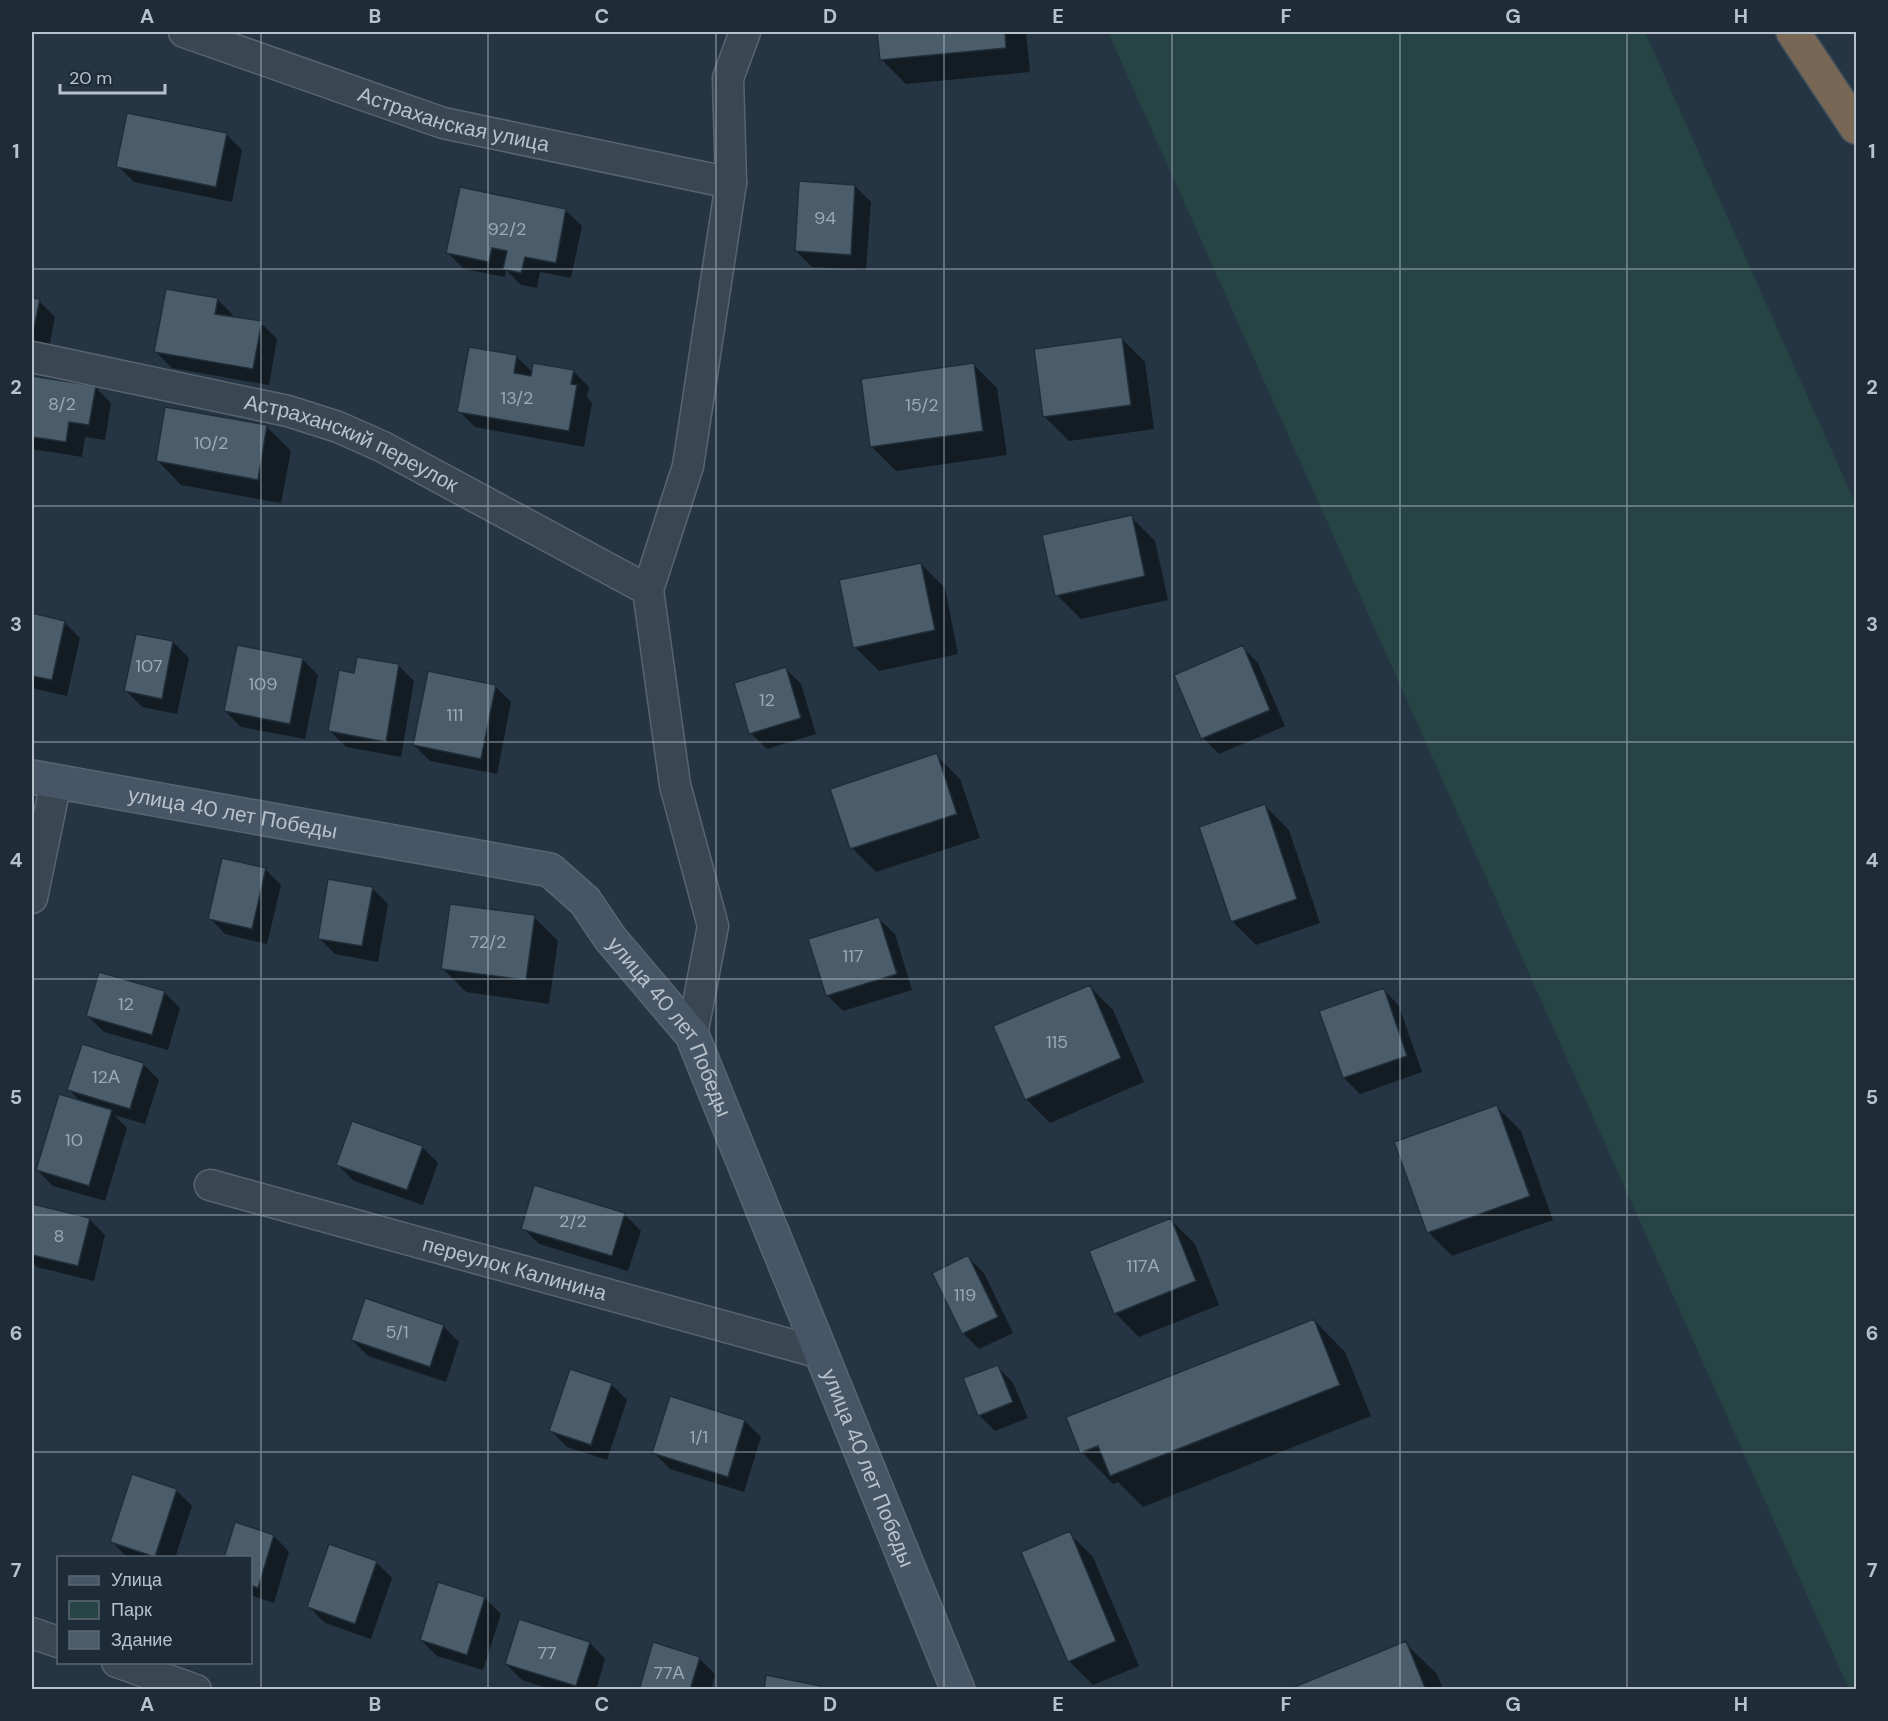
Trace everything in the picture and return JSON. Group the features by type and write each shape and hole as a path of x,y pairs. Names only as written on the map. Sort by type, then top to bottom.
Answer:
{"highway":[{"path":"1793,32 1857,127"}],"main road":[{"name":"улица 40 лет Победы","path":"44,779 550,870 585,901 610,938 692,1035 958,1689"}],"street":[{"name":"Астраханская улица","path":"184,32 443,123 731,183"},
{"path":"692,1035 713,926 675,785 648,590 688,466 731,183 728,78 745,32"},
{"name":"Астраханский переулок","path":"32,357 288,411 338,427 383,447 648,590"},
{"path":"32,898 44,779"},
{"name":"переулок Калинина","path":"210,1185 821,1353"},
{"path":"32,1633 57,1642"},
{"path":"123,1664 195,1689"}],"green space":[{"path":"1108,32 1645,32 1856,505 1856,1689 1849,1689"}],"building":[{"path":"877,32 1005,32 1006,48 880,60"},
{"path":"127,113 227,133 216,187 116,167"},
{"path":"799,181 855,185 851,255 795,251"},
{"path":"460,187 566,209 556,263 525,257 521,273 503,269 507,251 492,248 489,262 446,253"},
{"path":"166,289 218,298 215,314 262,321 253,369 154,352"},
{"path":"32,298 40,299 33,332 32,331"},
{"path":"1122,337 1131,405 1043,417 1034,349"},
{"path":"469,347 517,355 514,373 531,376 533,363 574,370 571,384 577,385 569,431 457,412"},
{"path":"974,363 983,431 870,447 861,379"},
{"path":"32,376 96,386 89,425 69,422 66,442 32,437"},
{"path":"165,407 267,425 258,480 156,461"},
{"path":"1132,515 1145,576 1055,596 1042,535"},
{"path":"921,563 935,630 853,648 839,580"},
{"path":"32,613 65,621 52,680 32,676"},
{"path":"136,634 173,641 162,699 124,691"},
{"path":"237,645 303,658 290,724 224,711"},
{"path":"1243,645 1270,710 1201,739 1174,675"},
{"path":"357,657 399,664 386,742 328,731 339,670 354,673"},
{"path":"786,667 801,718 749,734 734,683"},
{"path":"428,671 496,685 481,759 413,745"},
{"path":"937,753 957,814 850,849 830,789"},
{"path":"1265,804 1297,899 1231,922 1199,827"},
{"path":"222,858 266,868 252,929 208,919"},
{"path":"328,879 373,887 362,946 318,939"},
{"path":"450,904 535,915 526,980 441,969"},
{"path":"879,917 897,974 826,996 808,939"},
{"path":"99,972 165,991 152,1035 86,1016"},
{"path":"1090,985 1121,1058 1025,1100 993,1026"},
{"path":"1384,988 1407,1056 1343,1078 1319,1011"},
{"path":"82,1044 144,1063 130,1109 67,1090"},
{"path":"59,1094 112,1110 89,1186 36,1170"},
{"path":"1497,1105 1530,1196 1427,1233 1394,1142"},
{"path":"352,1121 423,1146 407,1190 336,1165"},
{"path":"534,1185 625,1213 612,1256 521,1229"},
{"path":"32,1204 90,1218 78,1266 32,1255"},
{"path":"1171,1218 1196,1281 1114,1314 1089,1251"},
{"path":"968,1255 998,1317 962,1334 932,1273"},
{"path":"365,1298 444,1325 430,1367 351,1340"},
{"path":"1314,1319 1340,1385 1110,1476 1098,1446 1080,1453 1066,1417"},
{"path":"998,1365 1013,1402 978,1416 963,1378"},
{"path":"570,1369 612,1383 591,1445 549,1431"},
{"path":"670,1396 745,1420 728,1477 652,1453"},
{"path":"132,1474 177,1489 155,1556 110,1542"},
{"path":"235,1522 274,1535 258,1588 252,1586 252,1556 225,1556"},
{"path":"1070,1531 1116,1641 1068,1662 1021,1552"},
{"path":"329,1544 377,1561 355,1624 307,1607"},
{"path":"438,1582 485,1597 467,1655 420,1640"},
{"path":"519,1619 590,1642 576,1686 505,1664"},
{"path":"1406,1641 1426,1690 1287,1690"},
{"path":"653,1642 700,1657 690,1690 639,1690"},
{"path":"766,1675 820,1686 819,1690 764,1690"}]}
